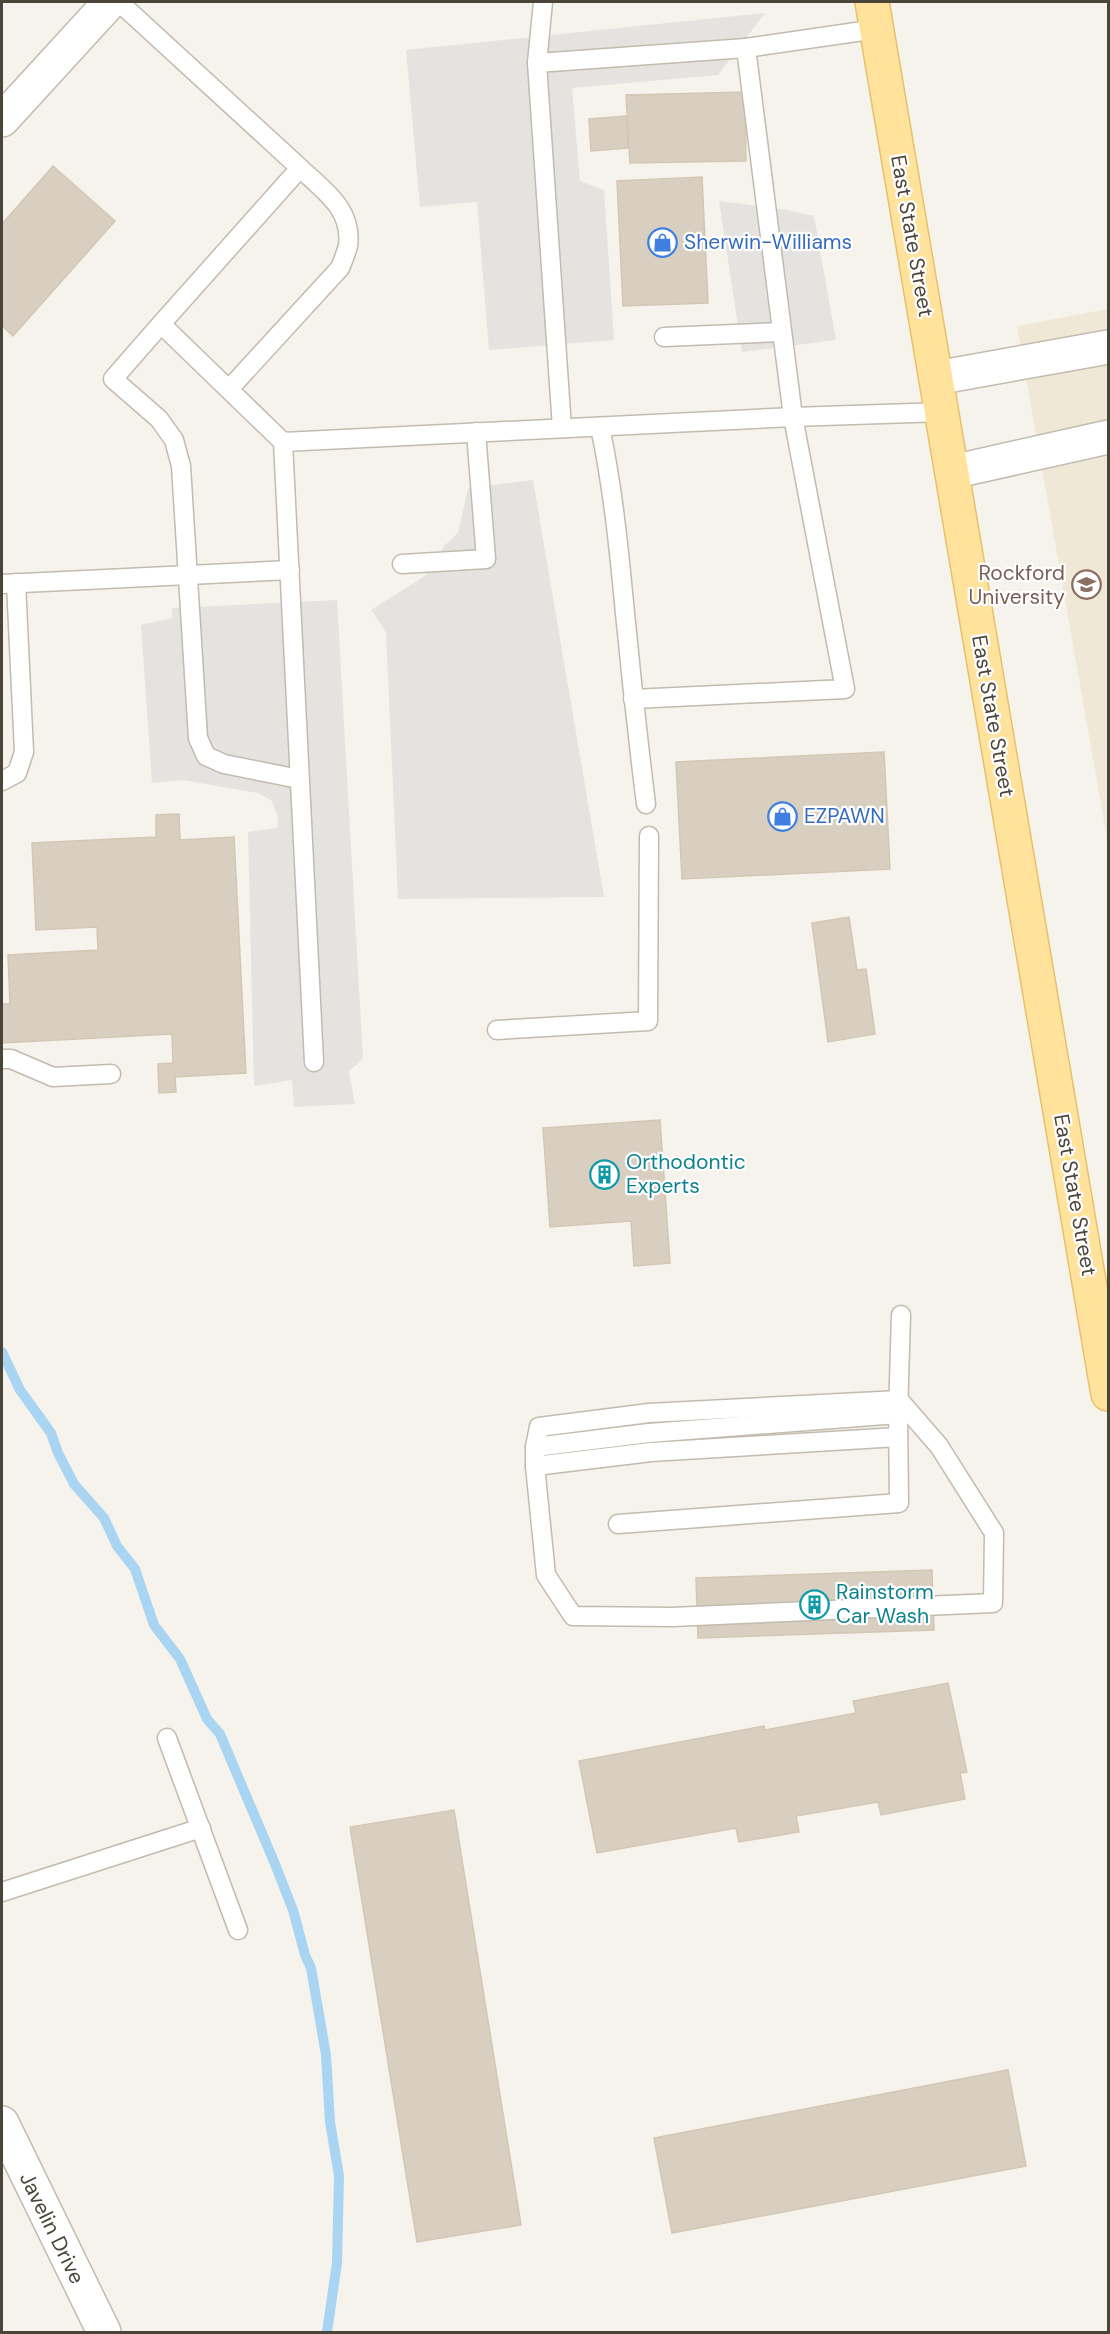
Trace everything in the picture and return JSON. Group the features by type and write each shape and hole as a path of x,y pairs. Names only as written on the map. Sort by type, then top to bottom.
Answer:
{"main road":[{"name":"East State Street","path":"874,15 1108,1394"}],"street":[{"path":"2,120 110,2"},
{"path":"936,378 1108,347"},
{"path":"952,472 1108,437"},
{"name":"Javelin Drive","path":"2,2123 104,2332"}],"lane":[{"path":"119,2 341,207 347,226 348,245 340,268 230,388"},
{"path":"543,2 537,63 562,428"},
{"path":"537,63 746,48 874,15"},
{"path":"633,699 845,689 793,417 746,48"},
{"path":"299,779 224,764 206,756 198,738 181,466 174,440 159,420 113,379 300,168"},
{"path":"161,324 284,442 314,1062"},
{"path":"664,337 782,332"},
{"path":"284,442 942,412"},
{"path":"600,427 609,468 617,533 646,804"},
{"path":"402,564 486,559 476,432"},
{"path":"2,781 18,773 24,752 9,584 290,570"},
{"path":"497,1030 648,1021 649,836"},
{"path":"2,1059 11,1059 53,1077 111,1074"},
{"path":"618,1524 899,1503 898,1407 901,1315"},
{"path":"898,1407 939,1446 994,1533 993,1603 672,1617 573,1616 546,1575 535,1447 898,1407"},
{"path":"535,1466 651,1452 898,1437"},
{"path":"167,1738 238,1930"},
{"path":"2,1892 201,1828"}],"shaded area":[{"path":"765,13 718,75 572,88 580,181 604,190 614,340 489,350 477,202 420,207 406,50"},
{"path":"719,201 788,210 814,216 836,340 742,352"},
{"name":"Rockford University","path":"1108,309 1108,844 1017,326"},
{"path":"533,480 604,897 398,899 386,632 371,610 425,576 444,546 458,533 468,488"},
{"path":"337,600 363,1059 349,1071 355,1104 294,1107 292,1080 254,1086 248,832 277,828 278,817 272,801 258,793 183,780 152,783 141,625 172,618 172,608"}],"building":[{"path":"745,92 746,161 630,163 626,95"},
{"path":"626,116 628,148 591,151 589,119"},
{"path":"53,166 115,221 13,336 2,326 2,224"},
{"name":"Sherwin-Williams","path":"702,177 708,303 623,306 617,181"},
{"name":"EZPAWN","path":"884,752 890,869 682,879 676,762"},
{"path":"179,814 180,840 234,837 246,1073 175,1077 176,1092 159,1093 158,1064 173,1063 172,1034 2,1043 2,1004 10,1004 8,955 98,950 97,927 36,930 32,843 156,837 156,815"},
{"path":"849,917 857,970 866,969 875,1034 828,1042 812,923"},
{"name":"Orthodontic Experts","path":"660,1120 670,1263 634,1266 631,1221 550,1227 543,1128"},
{"name":"Rainstorm Car Wash","path":"932,1570 934,1630 698,1638 696,1578"},
{"path":"948,1683 967,1772 960,1773 965,1799 881,1815 878,1802 796,1816 799,1832 739,1842 736,1828 597,1853 579,1761 764,1726 765,1730 856,1713 853,1701"},
{"path":"454,1810 521,2225 417,2242 350,1827"},
{"path":"1008,2070 1026,2166 672,2233 654,2138"}],"waterway":[{"path":"2,1352 20,1390 51,1433 58,1453 74,1484 104,1518 117,1546 135,1569 154,1625 180,1659 207,1719 220,1734 293,1910 305,1955 311,1968 326,2055 330,2122 339,2176 337,2263 327,2332"}],"place":[{"name":"Sherwin-Williams","path":"663,242"},
{"name":"Rockford University","path":"1086,585"},
{"name":"EZPAWN","path":"783,816"},
{"name":"Orthodontic Experts","path":"605,1174"},
{"name":"Rainstorm Car Wash","path":"815,1604"}]}
